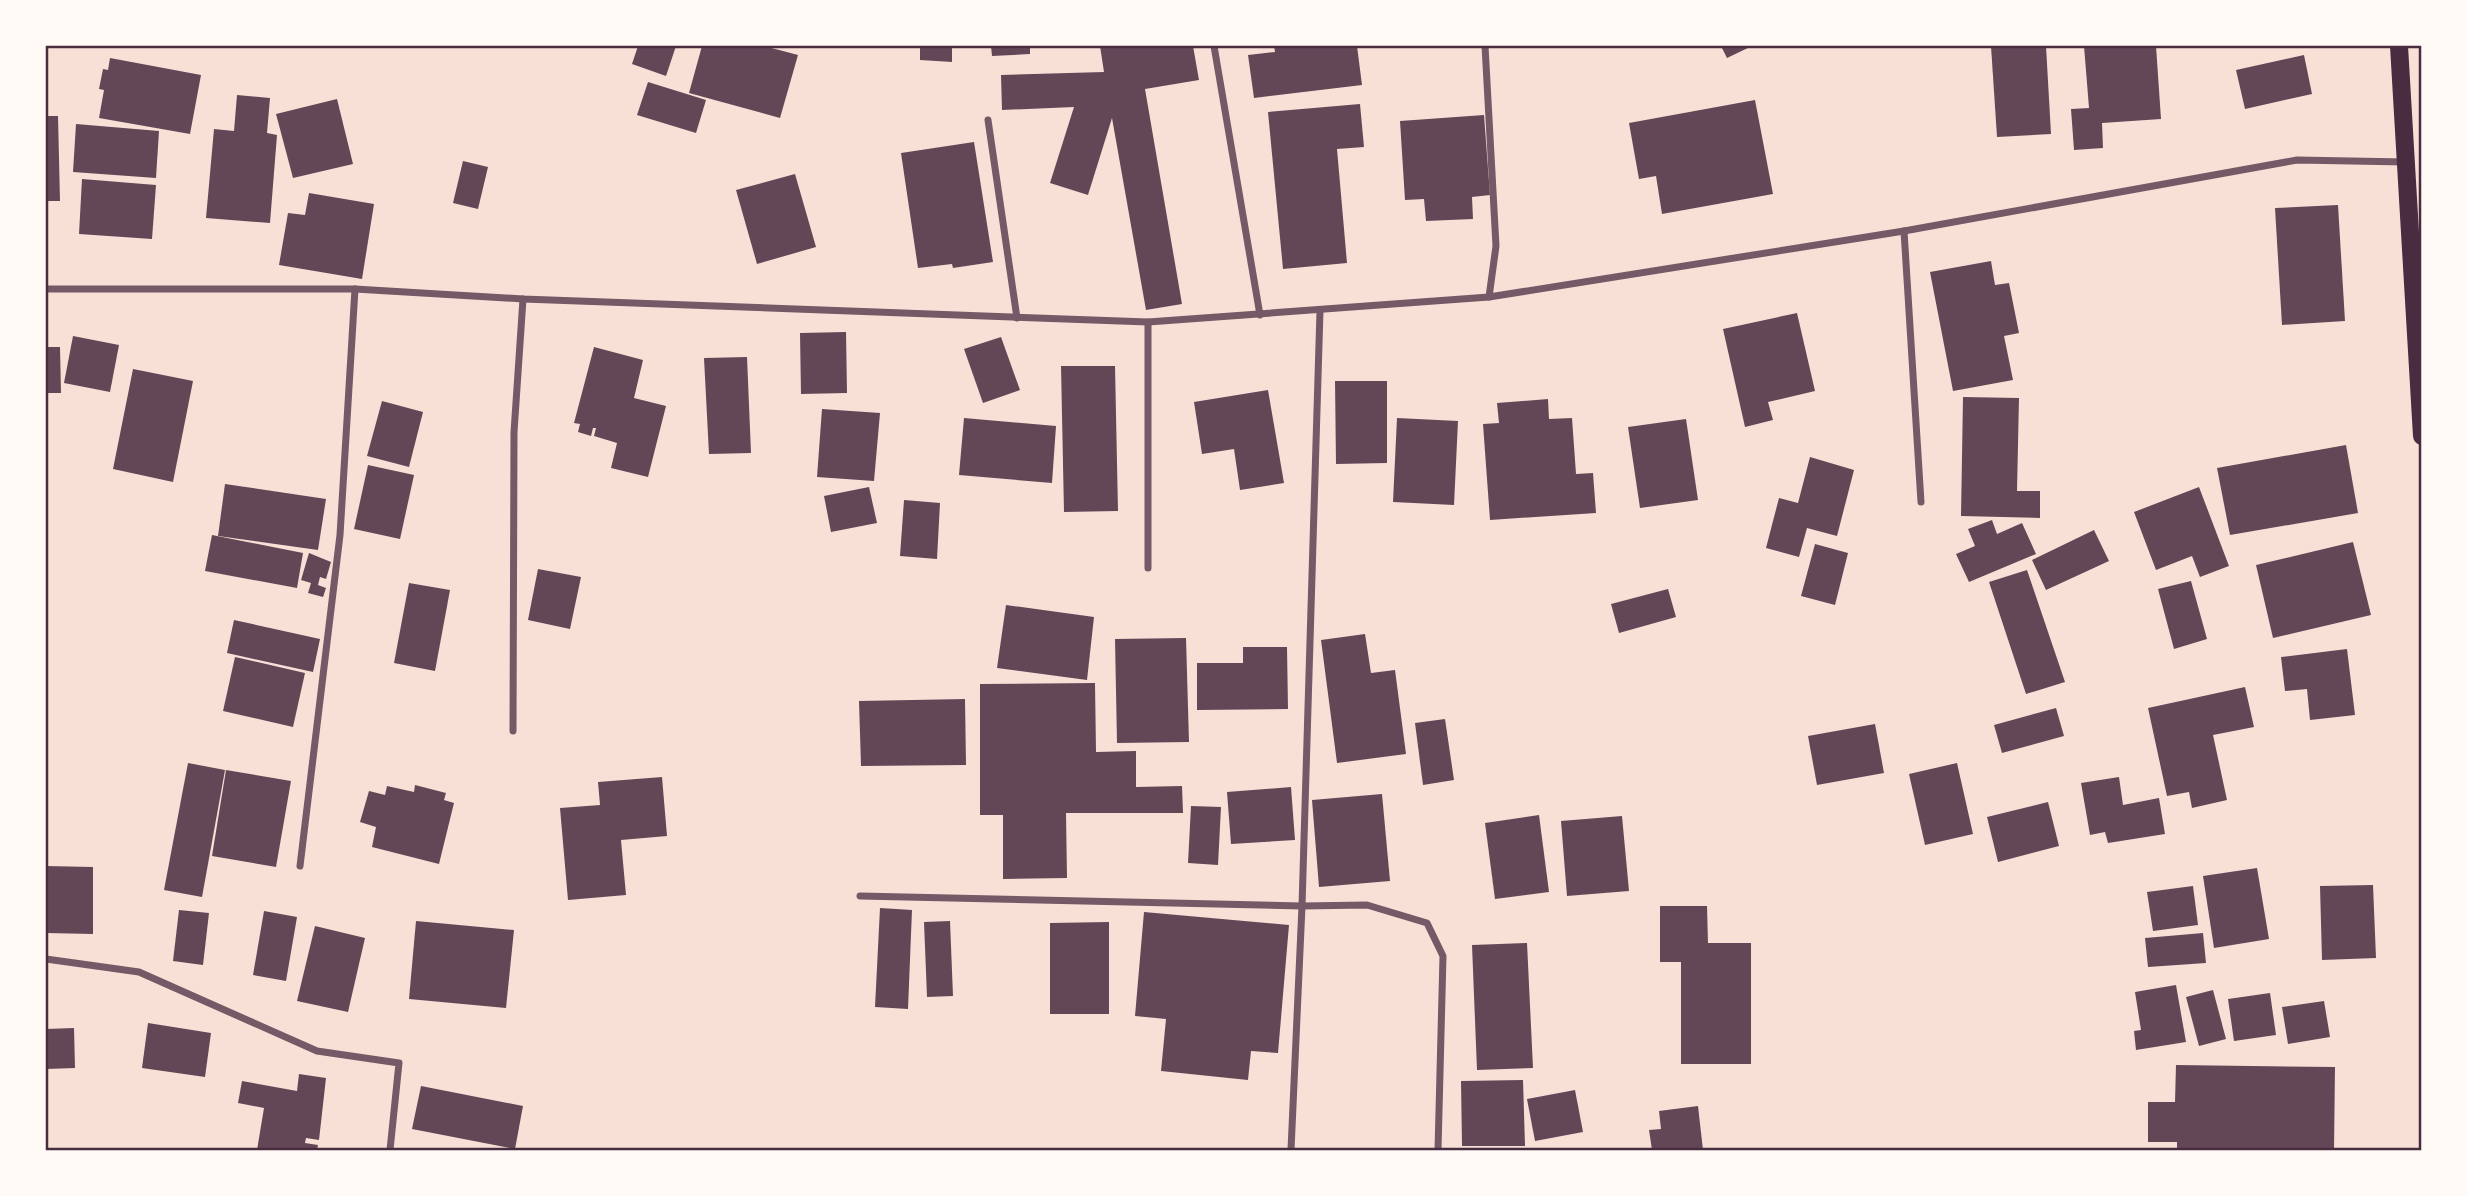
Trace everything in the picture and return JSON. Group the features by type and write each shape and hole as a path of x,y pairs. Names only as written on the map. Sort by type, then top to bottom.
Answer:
{"main road":[{"path":"2399,46 2421,436"}],"street":[{"path":"1214,46 1260,315"},
{"path":"1485,46 1496,246 1489,297"},
{"path":"988,120 1017,318"},
{"path":"46,289 355,289 523,299 1147,322 1489,297 1904,231 2297,160 2407,162"},
{"path":"1904,231 1921,502"},
{"path":"300,866 340,535 355,289"},
{"path":"513,731 514,432 523,299"},
{"path":"1290,1150 1302,906 1320,310"},
{"path":"1147,322 1148,568"},
{"path":"860,896 1302,906 1367,905 1427,923 1443,956 1438,1150"},
{"path":"46,959 139,972 317,1051 399,1063 390,1150"}],"building":[{"path":"638,46 676,46 666,76 632,64"},
{"path":"702,46 764,46 798,55 780,118 689,93"},
{"path":"920,46 952,46 952,62 920,60"},
{"path":"991,46 1030,46 1030,54 992,56"},
{"path":"1100,46 1193,46 1199,80 1145,89 1182,304 1146,310 1112,118 1088,195 1050,183 1074,107 1002,110 1001,75 1104,72"},
{"path":"1274,46 1357,46 1362,85 1254,98 1248,55 1275,52"},
{"path":"1721,46 1752,46 1727,58"},
{"path":"1991,46 2046,46 2051,134 1997,137"},
{"path":"2084,46 2156,46 2161,119 2102,123 2103,148 2074,150 2071,109 2089,108"},
{"path":"2304,55 2312,94 2245,109 2236,70"},
{"path":"110,58 201,75 190,134 99,118 104,90 99,89 103,69 108,70"},
{"path":"648,82 706,100 696,133 637,115"},
{"path":"237,95 270,98 267,133 277,135 270,223 206,218 214,129 234,131"},
{"path":"337,99 353,164 293,178 276,114"},
{"path":"1755,100 1773,194 1662,214 1656,176 1639,179 1629,123"},
{"path":"1360,104 1364,147 1337,149 1347,263 1283,269 1268,112"},
{"path":"1484,115 1490,195 1472,197 1473,219 1426,221 1424,199 1405,200 1400,121"},
{"path":"46,116 58,116 60,201 46,201"},
{"path":"76,124 159,131 156,178 73,172"},
{"path":"974,142 993,262 953,268 952,264 918,268 901,153"},
{"path":"463,161 488,167 478,209 453,203"},
{"path":"795,174 816,247 757,264 736,190"},
{"path":"82,179 156,185 152,239 79,234"},
{"path":"309,193 374,204 362,279 279,265 288,213 305,215"},
{"path":"2338,205 2345,321 2282,325 2275,208"},
{"path":"1991,261 1995,285 2009,283 2019,333 2004,336 2013,380 1953,391 1930,272"},
{"path":"1797,313 1815,391 1768,402 1773,420 1745,427 1723,329"},
{"path":"846,332 847,393 801,394 800,333"},
{"path":"73,336 119,345 110,392 64,383"},
{"path":"1001,337 1020,390 983,403 964,349"},
{"path":"46,347 60,347 61,393 46,393"},
{"path":"594,347 643,360 634,398 666,406 648,477 611,468 617,443 594,436 596,428 593,428 591,436 578,432 580,424 574,423"},
{"path":"747,357 751,453 709,454 704,358"},
{"path":"1061,366 1115,366 1118,511 1064,512"},
{"path":"133,369 193,381 173,482 113,469"},
{"path":"1335,381 1387,381 1387,463 1336,464"},
{"path":"1268,390 1284,483 1240,490 1234,449 1202,454 1194,402"},
{"path":"1963,397 2019,398 2017,491 2040,491 2040,518 1961,516"},
{"path":"1548,399 1549,419 1572,418 1576,474 1593,473 1596,513 1490,520 1483,424 1499,423 1497,403"},
{"path":"382,401 423,412 409,467 367,456"},
{"path":"822,409 880,413 874,481 817,477"},
{"path":"964,418 1056,426 1052,483 959,475"},
{"path":"1397,418 1458,421 1454,505 1393,502"},
{"path":"1686,419 1698,500 1640,508 1628,427"},
{"path":"2346,445 2358,513 2230,535 2217,468"},
{"path":"1810,457 1854,470 1837,536 1807,528 1799,557 1766,548 1779,498 1798,503"},
{"path":"368,465 414,475 400,539 354,529"},
{"path":"225,484 326,499 318,550 218,536"},
{"path":"869,487 877,523 831,532 824,496"},
{"path":"2199,487 2229,566 2200,577 2192,556 2156,570 2134,512"},
{"path":"904,500 940,503 937,559 900,556"},
{"path":"1992,520 1997,534 2022,523 2036,554 1969,582 1956,554 1975,546 1968,529"},
{"path":"2094,530 2109,561 2046,590 2032,560"},
{"path":"212,535 303,553 297,588 205,571"},
{"path":"2353,542 2371,615 2273,638 2256,565"},
{"path":"1815,544 1848,553 1835,605 1801,596"},
{"path":"309,553 331,562 326,579 320,577 318,585 326,588 323,597 308,593 311,583 301,580"},
{"path":"538,569 581,577 570,629 528,620"},
{"path":"2027,570 2065,682 2026,694 1989,582"},
{"path":"2191,581 2207,639 2174,649 2158,589"},
{"path":"409,583 450,590 435,671 394,663"},
{"path":"1668,589 1676,617 1619,633 1611,604"},
{"path":"1006,605 1094,617 1087,680 997,668"},
{"path":"234,620 320,639 313,672 227,653"},
{"path":"1365,634 1371,673 1395,670 1406,754 1337,763 1321,640"},
{"path":"1186,638 1189,742 1117,743 1115,639"},
{"path":"1243,647 1287,647 1288,709 1197,710 1197,663 1243,663"},
{"path":"2347,649 2355,715 2310,720 2307,689 2285,691 2281,657"},
{"path":"235,657 305,673 293,727 223,711"},
{"path":"1095,683 1096,752 1136,751 1136,787 1182,786 1183,813 1066,813 1067,878 1003,879 1003,815 980,815 980,684"},
{"path":"2245,687 2254,727 2213,735 2227,800 2192,808 2189,792 2167,796 2148,708"},
{"path":"965,699 966,765 861,766 859,701"},
{"path":"2056,708 2064,736 2002,753 1994,725"},
{"path":"1445,719 1454,780 1423,785 1415,723"},
{"path":"1875,724 1884,773 1817,785 1808,736"},
{"path":"188,763 225,770 202,897 164,890"},
{"path":"1957,763 1973,834 1925,845 1909,774"},
{"path":"226,770 291,781 276,867 212,856"},
{"path":"662,777 667,836 621,840 626,895 568,900 560,808 600,805 598,782"},
{"path":"2119,777 2123,805 2159,798 2165,834 2108,843 2105,832 2090,835 2081,783"},
{"path":"415,785 446,793 444,800 454,803 439,864 372,847 376,827 360,822 369,791 385,795 387,786 414,792"},
{"path":"1291,787 1295,840 1231,844 1227,792"},
{"path":"1382,794 1390,881 1319,887 1312,800"},
{"path":"2048,802 2059,846 1998,862 1987,817"},
{"path":"1191,806 1221,807 1218,865 1188,863"},
{"path":"1539,815 1549,892 1495,899 1485,823"},
{"path":"1622,816 1629,891 1567,896 1561,821"},
{"path":"46,866 93,867 93,934 46,933"},
{"path":"2257,868 2269,939 2214,948 2203,876"},
{"path":"2373,885 2376,958 2322,960 2320,886"},
{"path":"2193,886 2198,925 2153,931 2147,892"},
{"path":"1660,906 1707,906 1708,943 1751,943 1751,1064 1681,1064 1681,962 1660,962"},
{"path":"880,908 912,910 908,1009 875,1007"},
{"path":"179,910 209,913 203,965 173,961"},
{"path":"264,911 297,917 286,981 253,975"},
{"path":"1144,912 1289,925 1278,1053 1251,1051 1248,1080 1161,1071 1166,1019 1135,1016"},
{"path":"416,921 514,930 506,1008 409,999"},
{"path":"950,921 953,996 927,997 924,922"},
{"path":"1109,922 1109,1014 1050,1014 1050,923"},
{"path":"315,926 365,938 348,1012 297,1001"},
{"path":"2203,933 2206,963 2148,967 2145,938"},
{"path":"1527,943 1533,1068 1477,1070 1472,945"},
{"path":"2176,985 2186,1042 2136,1050 2134,1031 2141,1030 2135,992"},
{"path":"2213,990 2226,1039 2199,1046 2186,997"},
{"path":"2270,993 2276,1035 2234,1041 2228,999"},
{"path":"2324,1001 2330,1037 2288,1044 2282,1007"},
{"path":"148,1023 211,1033 205,1077 142,1068"},
{"path":"74,1028 75,1068 46,1069 46,1029"},
{"path":"2176,1065 2335,1067 2334,1150 2177,1150 2177,1142 2148,1142 2148,1102 2175,1102"},
{"path":"299,1074 326,1078 319,1140 306,1138 305,1143 318,1145 317,1150 257,1150 264,1108 238,1103 242,1081 297,1091"},
{"path":"1523,1080 1525,1146 1462,1146 1461,1081"},
{"path":"421,1086 523,1106 515,1149 412,1129"},
{"path":"1575,1090 1583,1132 1535,1141 1527,1099"},
{"path":"1698,1106 1703,1150 1652,1150 1649,1130 1661,1129 1659,1111"}]}
